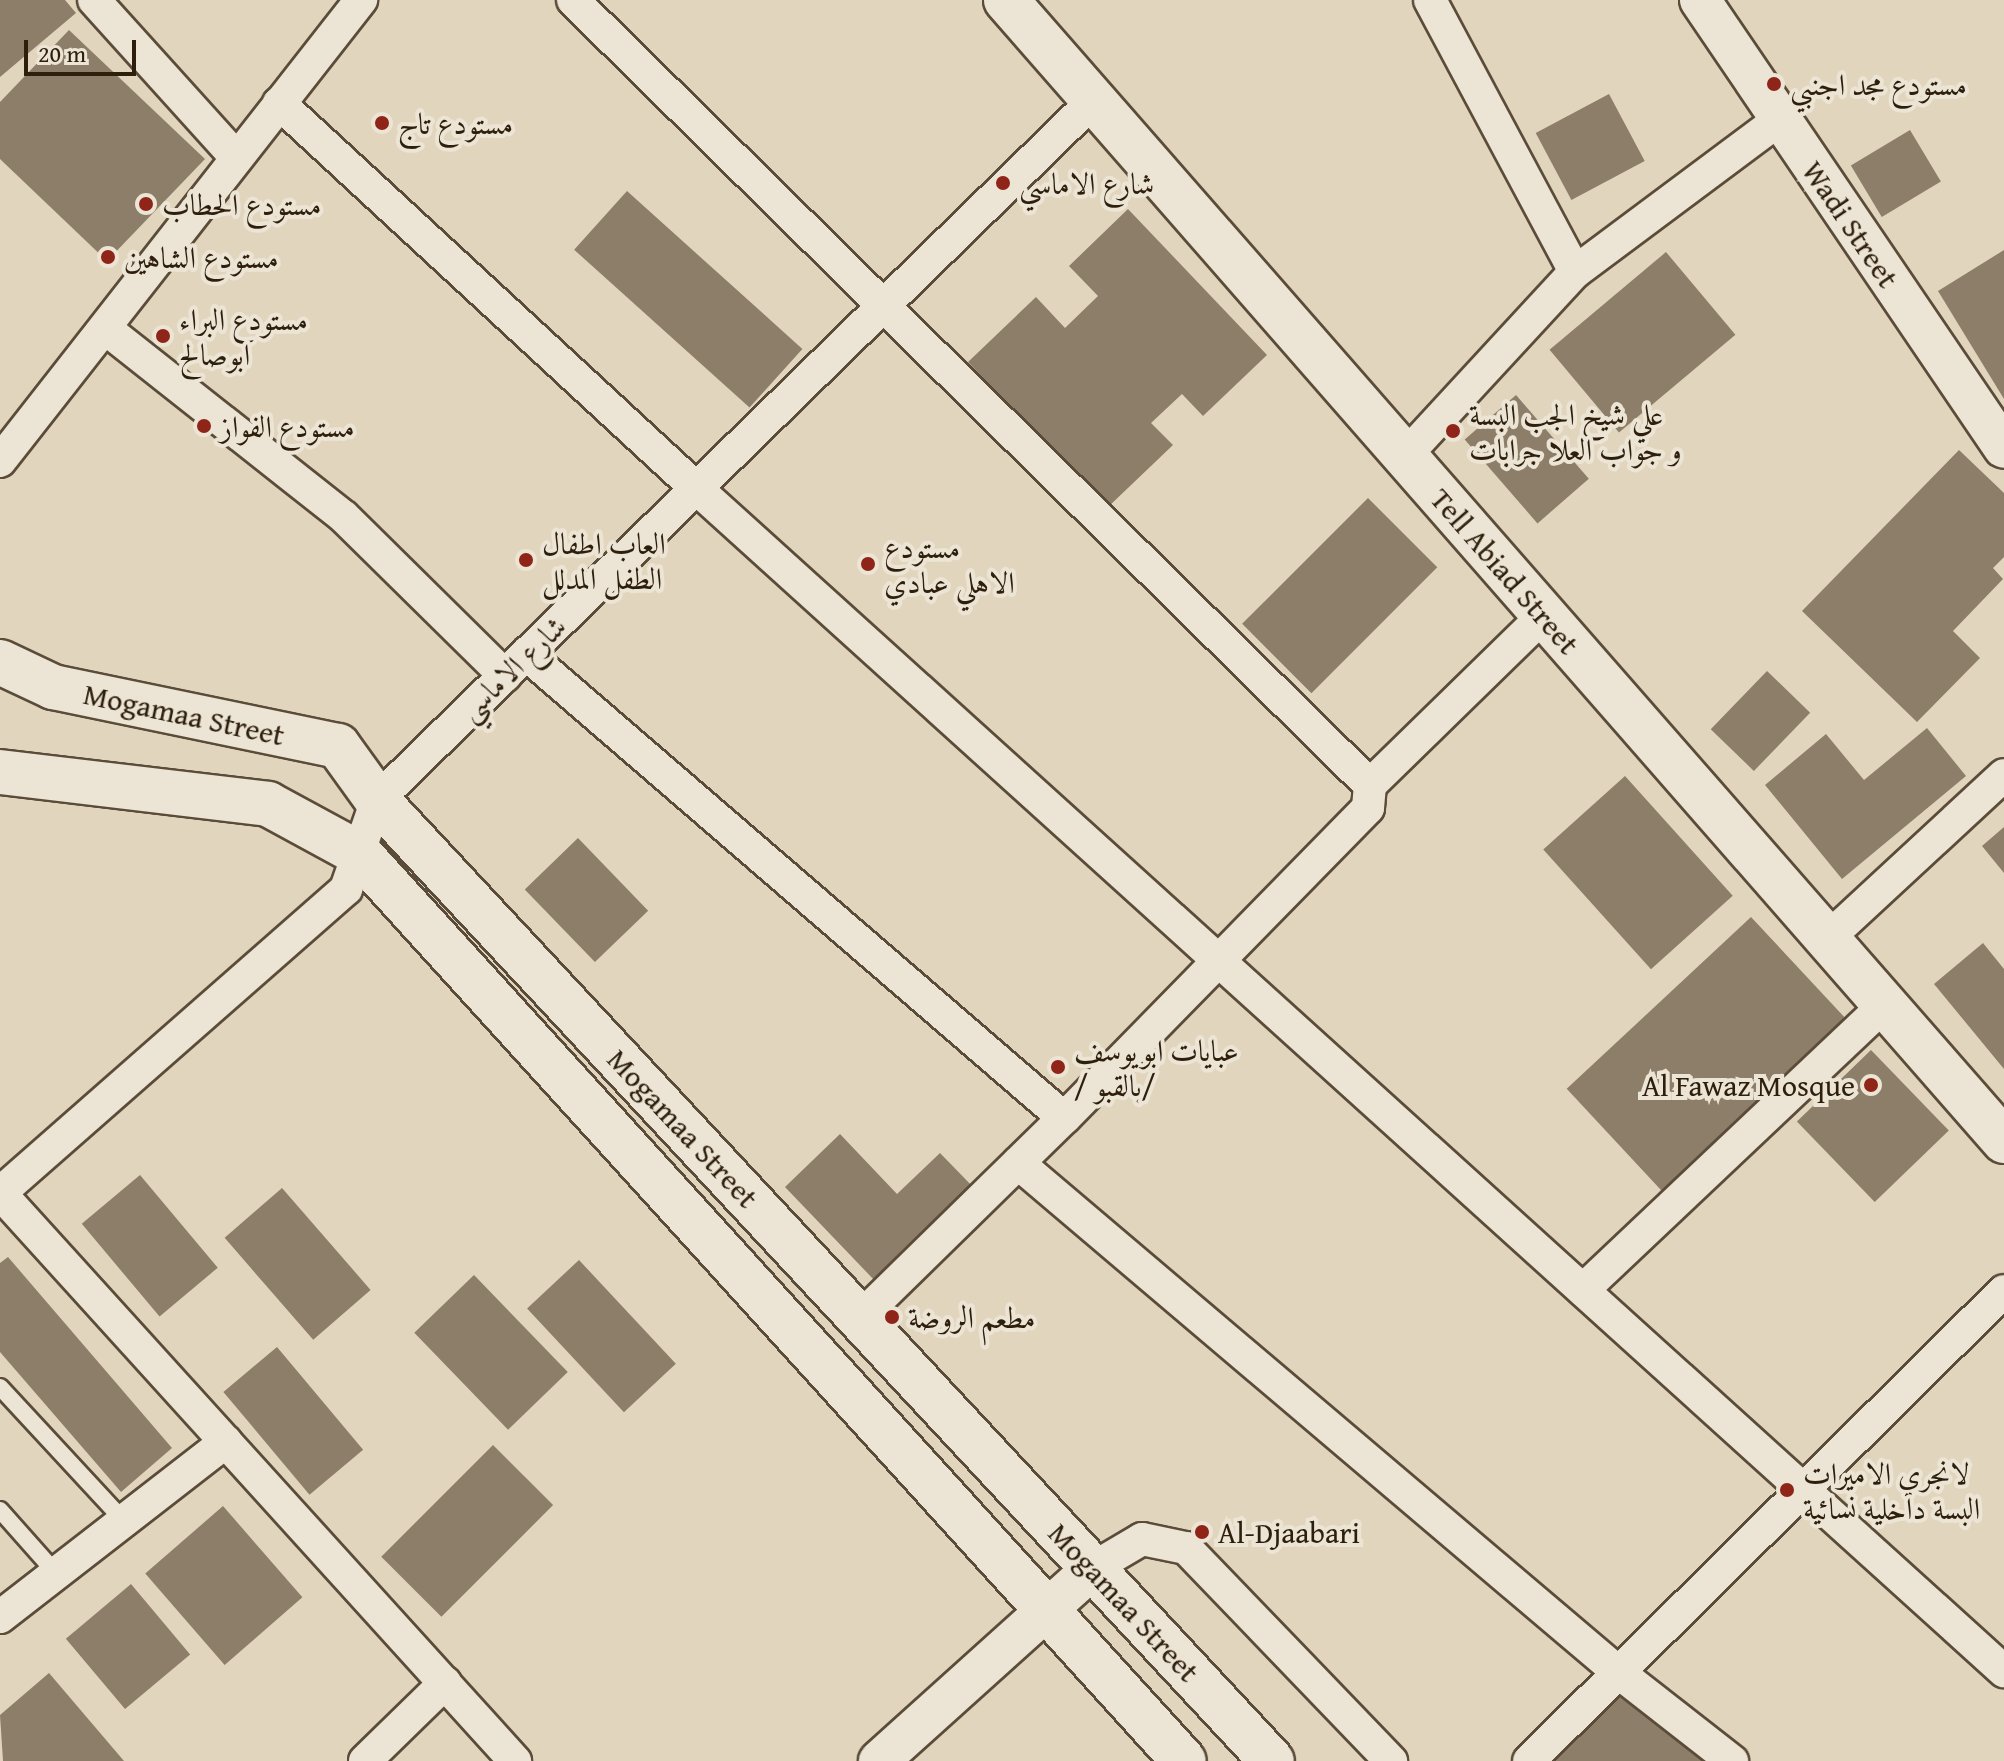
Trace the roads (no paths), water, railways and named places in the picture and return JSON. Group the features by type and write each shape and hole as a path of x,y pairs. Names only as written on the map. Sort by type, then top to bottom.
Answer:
{"main road":[{"name":"Tell Abiad Street","path":"1006,0 2003,1139"},
{"name":"Mogamaa Street","path":"0,662 53,687 338,746 377,800 1272,1761"},
{"name":"Mogamaa Street","path":"0,772 268,804 360,854 1184,1761"}],"street":[{"path":"94,0 235,156"},
{"path":"0,461 106,329 235,156 361,0"},
{"path":"573,0 1370,785"},
{"path":"1430,0 1575,272"},
{"name":"Wadi Street","path":"1700,0 2004,448"},
{"name":"شارع الاماسي","path":"377,800 1094,100"},
{"path":"279,103 696,488 2004,1671"},
{"path":"1405,456 1575,272 1780,119"},
{"path":"106,329 344,517 516,665 1064,1118"},
{"path":"860,1318 1221,962 1368,808 1370,785 1544,615"},
{"path":"1827,939 2004,775"},
{"path":"377,800 346,889 0,1193 515,1761"},
{"path":"1583,1290 1884,1005"},
{"path":"1018,1163 1618,1672 1732,1761"},
{"path":"1529,1761 1807,1491 2004,1291"},
{"path":"0,1617 226,1442"},
{"path":"879,1761 1093,1568 1142,1539 1186,1548 1391,1761"},
{"path":"365,1761 445,1683"}],"lane":[{"path":"0,1387 124,1521"},
{"path":"0,1510 56,1573"}],"place":[{"name":"مستودع مجد اجنبي","path":"1774,84"},
{"name":"مستودع تاج","path":"382,123"},
{"name":"شارع الاماسي","path":"1003,183"},
{"name":"مستودع الحطاب","path":"146,204"},
{"name":"مستودع الشاهين","path":"108,257"},
{"name":"مستودع البراء ابوصالح","path":"163,336"},
{"name":"مستودع الفواز","path":"204,426"},
{"name":"علي شيخ الجب البسة و جواب العلا جرابات","path":"1453,431"},
{"name":"العاب اطفال الطفل المدلل","path":"526,560"},
{"name":"مستودع الاهلي عبادي","path":"868,564"},
{"name":"عبايات ابويوسف / بالقبو/","path":"1058,1067"},
{"name":"Al Fawaz Mosque","path":"1871,1085"},
{"name":"مطعم الروضة","path":"892,1317"},
{"name":"لانجري الاميرات البسة داخلية نسائية","path":"1787,1490"},
{"name":"Al-Djaabari","path":"1202,1532"}]}
